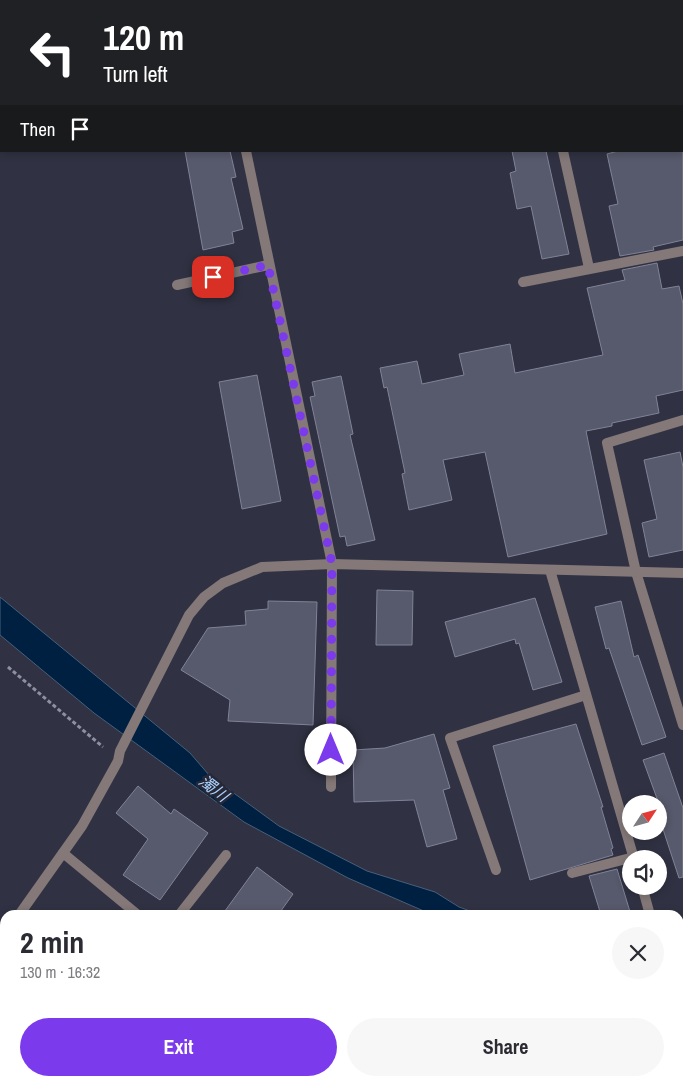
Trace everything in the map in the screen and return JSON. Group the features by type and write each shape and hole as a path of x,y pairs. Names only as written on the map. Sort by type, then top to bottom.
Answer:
{"street":[{"path":"246,152 268,265 332,564 330,787"},
{"path":"563,152 588,268"},
{"path":"523,282 683,251"},
{"path":"177,285 268,265"},
{"path":"683,420 607,442 636,572 683,725"},
{"path":"23,910 82,826 189,615 204,597 223,583 262,567 332,564 683,573"},
{"path":"550,570 632,850"},
{"path":"496,870 450,738 586,695"},
{"path":"63,853 132,910"},
{"path":"183,910 226,855"},
{"path":"572,873 622,861"},
{"path":"644,895 649,910"}],"path":[{"path":"8,667 119,756"}],"water":[{"name":"濁川","path":"0,597 190,753 209,775 279,826 367,871 435,892 467,910 422,910 348,878 244,822 94,713 0,635"}],"building":[{"path":"185,152 230,152 236,177 231,178 243,229 232,232 234,243 203,250"},
{"path":"512,152 546,152 569,254 542,259 531,206 517,209 510,173 516,171"},
{"path":"614,152 683,152 683,240 653,247 654,250 620,256 609,206 618,204 607,154"},
{"path":"657,263 662,289 679,286 683,304 683,390 656,396 659,413 612,423 612,426 586,431 607,534 508,557 485,452 443,460 452,500 409,510 402,474 405,473 387,387 384,388 380,368 417,361 422,384 464,375 459,354 510,344 515,373 603,355 587,288 625,280 622,270"},
{"path":"257,375 281,501 242,509 219,382"},
{"path":"341,376 353,434 350,435 375,540 347,546 345,536 340,537 310,397 315,396 312,382"},
{"path":"680,452 683,467 683,550 649,557 642,523 657,519 644,460"},
{"path":"377,590 413,591 412,645 376,645"},
{"path":"535,598 562,682 533,690 519,643 516,644 515,639 455,657 445,622"},
{"path":"268,601 317,602 313,725 228,721 230,700 181,670 208,628 246,625 245,611 268,609"},
{"path":"621,601 634,657 638,655 666,737 642,745 609,648 606,649 595,607"},
{"path":"576,724 603,807 601,807 613,848 611,849 613,855 530,880 493,746"},
{"path":"434,734 450,788 443,790 457,839 427,847 414,800 354,802 353,750 385,748"},
{"path":"664,753 683,808 683,877 679,878 667,840 668,795 656,795 643,760"},
{"path":"138,786 171,814 174,809 208,833 160,900 123,875 148,839 116,813"},
{"path":"257,867 293,894 282,910 226,910"},
{"path":"617,869 622,885 622,895 625,895 629,910 599,910 589,876"}],"route":[{"path":"213,277 268,265 332,564 331,750"}]}
